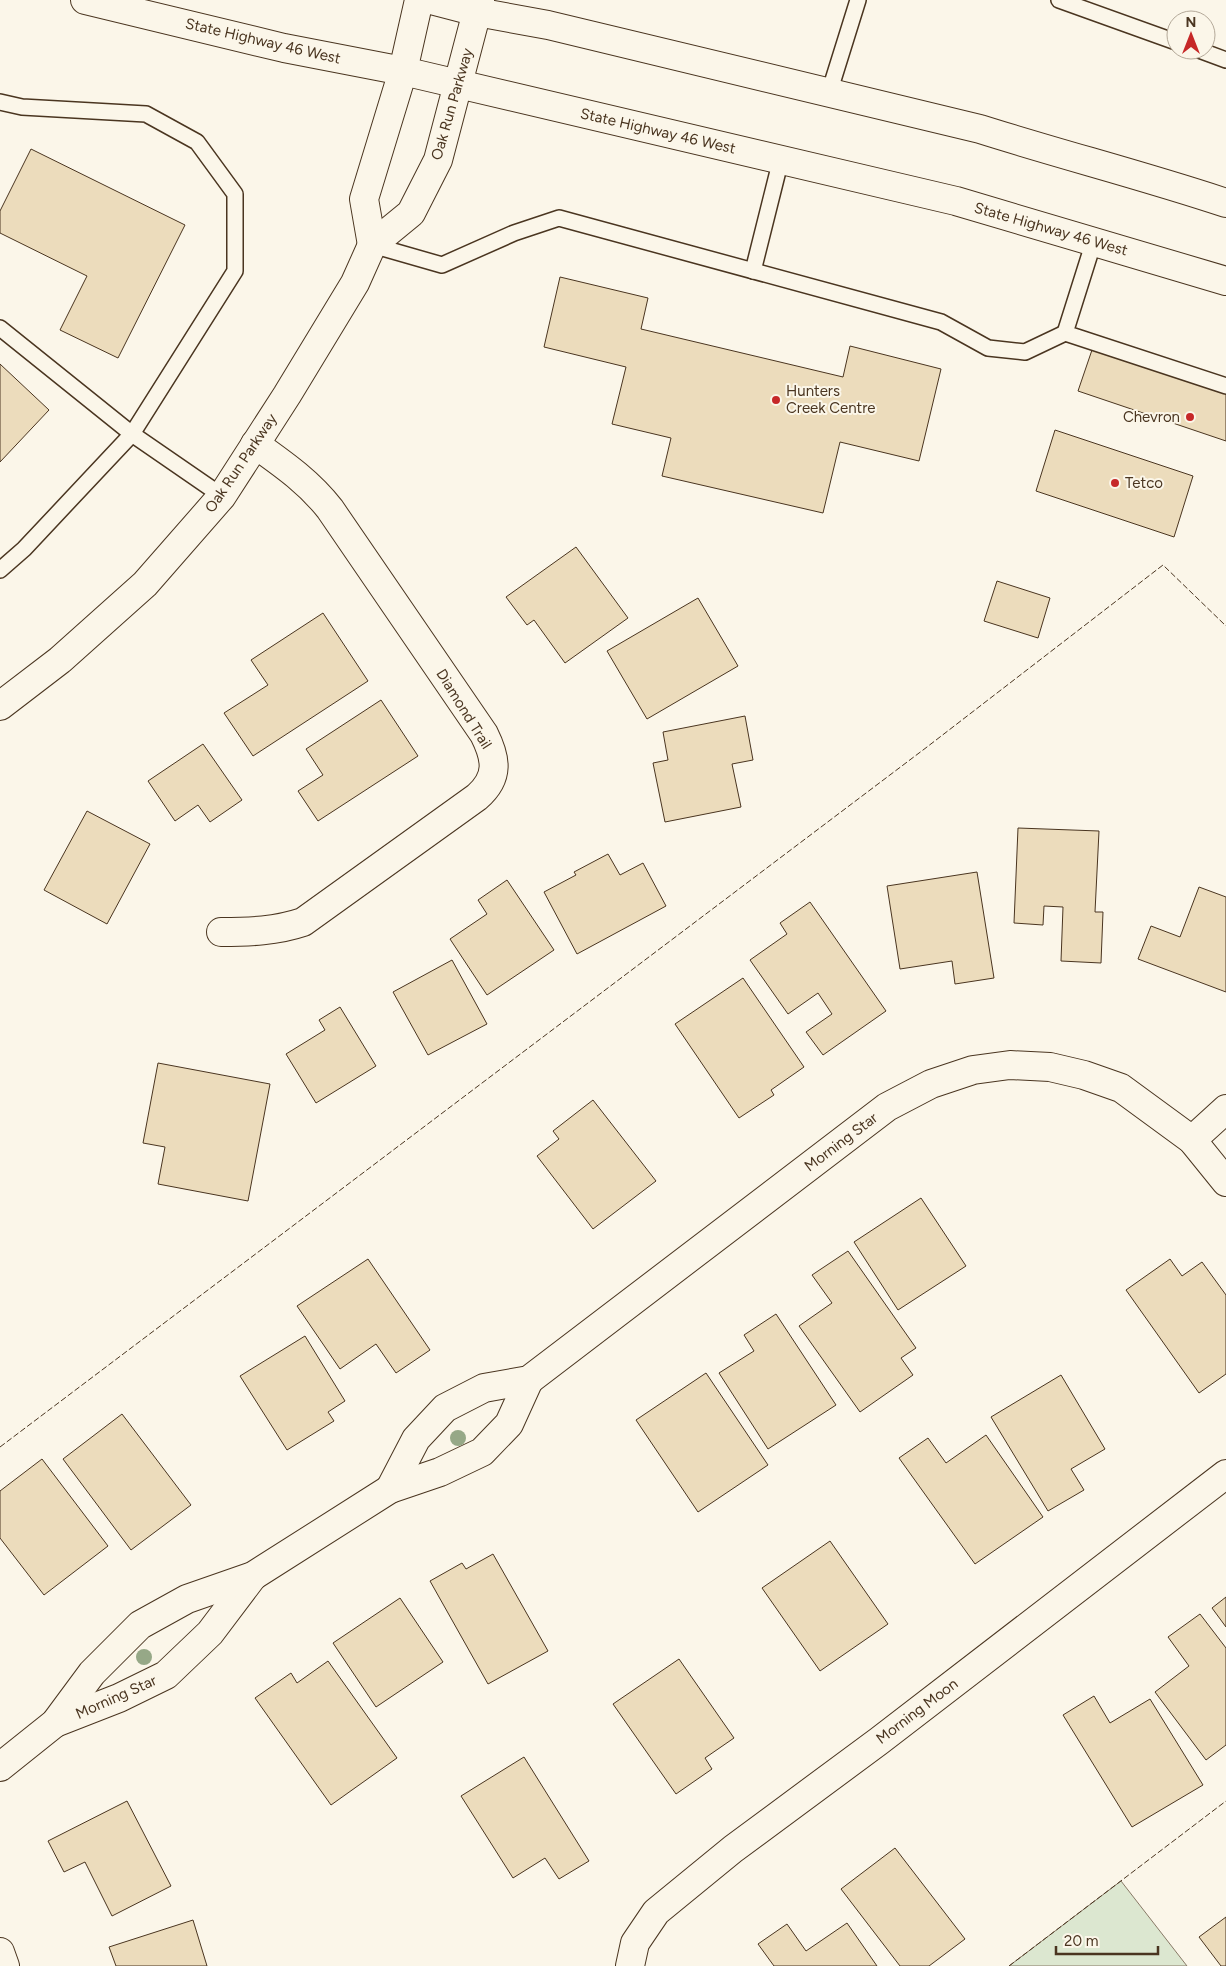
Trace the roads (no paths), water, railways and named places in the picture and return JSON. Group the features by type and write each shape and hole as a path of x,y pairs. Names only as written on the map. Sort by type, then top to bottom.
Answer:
{"street":[{"name":"State Highway 46 West","path":"85,0 284,48 403,72 956,201 1226,282"},
{"path":"372,245 364,199 403,72 420,0"},
{"path":"431,0 479,6 548,25 980,129 1049,151 1153,179 1226,203"},
{"name":"Oak Run Parkway","path":"0,706 60,660 145,584 222,496 355,283 372,245 411,214 438,160 479,6"},
{"name":"Diamond Trail","path":"221,932 283,929 303,922 477,798 488,785 494,768 494,756 484,734 330,509 298,475 255,444"},
{"name":"Morning Star","path":"390,1489 416,1439 445,1408 484,1388 529,1380 887,1107 931,1084 973,1070 1010,1065 1050,1067 1084,1075 1121,1088 1192,1140 1226,1182"},
{"path":"1192,1140 1226,1109"},
{"name":"Morning Star","path":"0,1767 55,1723 92,1673 140,1626 187,1599 253,1576 390,1489 440,1472 482,1452 509,1424 529,1380"},
{"name":"Morning Moon","path":"630,1966 635,1943 656,1912 733,1849 878,1741 1226,1474"},
{"name":"Morning Star","path":"55,1723 119,1698 166,1674 210,1634 253,1576"},
{"path":"0,1952 6,1966"}],"lane":[{"path":"829,93 858,0"},
{"path":"1059,0 1166,38"},
{"path":"0,102 22,107 146,114 196,142 235,194 235,271 132,434 24,549 0,570"},
{"path":"753,271 781,159"},
{"path":"372,245 442,265 514,233 559,218 941,322 988,348 1025,352 1065,333 1226,386"},
{"path":"1065,333 1094,241"},
{"path":"0,328 132,434 222,496"}],"place":[{"name":"Hunters Creek Centre","path":"776,400"},
{"name":"Chevron","path":"1190,417"},
{"name":"Tetco","path":"1115,483"}]}
